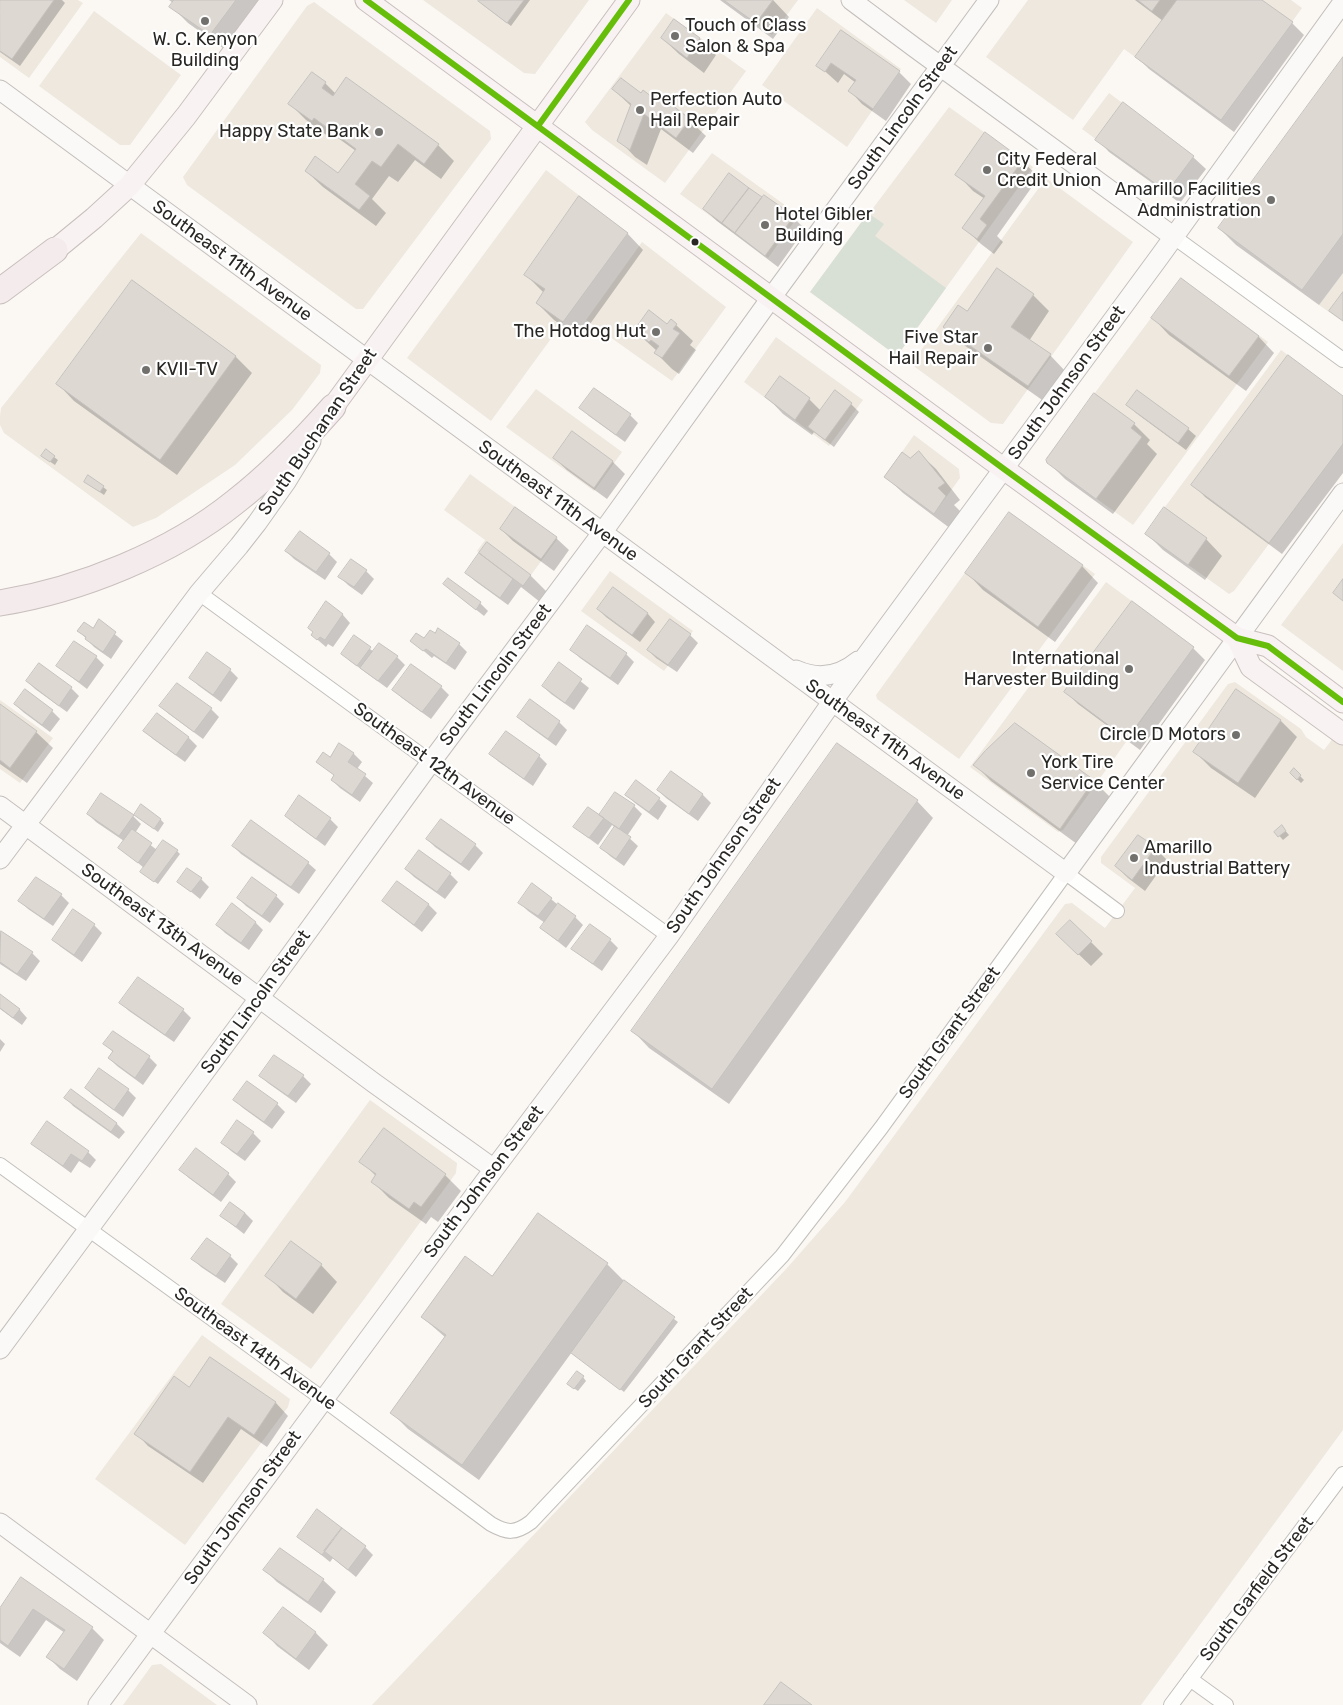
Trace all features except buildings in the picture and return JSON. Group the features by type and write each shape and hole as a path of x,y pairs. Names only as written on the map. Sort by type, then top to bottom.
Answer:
{"highway":[{"path":"0,291 55,250"},
{"path":"0,603 40,595 96,578 172,544 194,531 234,504 252,488 298,445 333,406"}],"main road":[{"path":"55,250 129,186 186,116 272,0"},
{"path":"366,0 1237,638 1268,646 1343,702"},
{"name":"South Buchanan Street","path":"0,859 199,593 240,546 257,523 366,359 630,0"},
{"path":"852,0 1174,237"},
{"name":"South Lincoln Street","path":"0,1349 431,762 602,533 989,0"},
{"name":"South Johnson Street","path":"98,1705 323,1399 669,936 832,702 1174,237 1343,3"},
{"name":"Southeast 11th Avenue","path":"0,90 1066,873"},
{"name":"South Grant Street","path":"1066,873 1343,493"},
{"path":"1237,638 1251,667 1343,734"},
{"path":"771,656 803,674 832,675 844,671 872,648"},
{"name":"Southeast 13th Avenue","path":"0,806 374,1083 494,1169"},
{"path":"0,1523 247,1705"}],"street":[{"path":"1174,237 1343,360"},
{"name":"Southeast 12th Avenue","path":"199,593 669,936"},
{"name":"Southeast 11th Avenue","path":"1066,873 1117,910"},
{"name":"South Grant Street","path":"510,1531 521,1529 530,1522 782,1256 881,1128 1066,873"},
{"name":"Southeast 14th Avenue","path":"0,1165 323,1399 491,1524 510,1531"},
{"name":"South Garfield Street","path":"1171,1705 1343,1474"},
{"path":"1190,1679 1226,1705"}],"shaded area":[{"path":"0,0 78,0 83,3 29,78 0,57"},
{"path":"423,0 589,0 535,74 524,73"},
{"path":"725,0 798,0 772,35"},
{"path":"904,0 952,0 936,23"},
{"path":"1028,0 1291,0 1302,8 1221,120 1124,49 1073,120 986,57"},
{"path":"314,2 490,131 491,139 363,309 356,309 187,185 183,177 307,6"},
{"path":"817,8 901,69 847,147 762,85"},
{"path":"94,11 181,75 130,145 120,145 39,86"},
{"path":"666,13 746,71 665,183 592,130 585,122"},
{"path":"1109,93 1194,156 1167,192 1082,129"},
{"path":"949,107 1033,167 897,356 810,292"},
{"path":"712,153 799,215 768,258 680,194"},
{"path":"546,170 628,233 491,421 407,358"},
{"path":"1046,178 1133,242 1003,424 991,423 911,364"},
{"path":"868,213 884,224 875,236 946,288 897,356 810,292"},
{"path":"141,233 321,365 320,373 292,410 235,465 156,518 133,527 4,433 0,425 0,416 1,408"},
{"path":"642,242 726,307 672,381 586,320"},
{"path":"1343,273 1343,322 1319,305"},
{"path":"1181,278 1268,342 1133,525 1047,463 1046,458"},
{"path":"776,337 863,400 829,446 744,382"},
{"path":"1281,350 1343,396 1343,444 1234,591 1229,594 1145,534"},
{"path":"536,389 622,452 594,491 506,427"},
{"path":"914,435 959,469 960,478 934,514 884,477"},
{"path":"470,474 558,538 523,586 477,551 485,540 444,510"},
{"path":"1009,512 1095,574 959,759 877,699 876,695"},
{"path":"1343,543 1343,671 1281,625"},
{"path":"610,571 693,631 664,671 581,611"},
{"path":"1106,582 1194,647 1063,830 1058,832 970,767"},
{"path":"1235,682 1301,729 1306,737 1324,750 1343,725 1343,1430 1141,1705 372,1705 787,1268 845,1202 1065,904 1072,903 1105,928 1135,888 1101,863 1101,857 1228,684"},
{"path":"0,700 53,738 20,783 0,769"},
{"path":"370,1100 457,1163 456,1173 311,1369 221,1304"},
{"path":"202,1335 290,1399 288,1407 185,1545 95,1479"},
{"path":"161,1664 217,1705 123,1705 152,1665"}],"transit line":[{"path":"366,0 1237,638 1268,646 1343,702"},
{"path":"538,126 629,0"}],"place":[{"name":"W. C. Kenyon Building","path":"205,21"},
{"name":"Touch of Class Salon & Spa","path":"675,36"},
{"name":"Perfection Auto Hail Repair","path":"640,110"},
{"name":"Happy State Bank","path":"379,132"},
{"name":"City Federal Credit Union","path":"987,170"},
{"name":"Amarillo Facilities Administration","path":"1271,200"},
{"name":"Hotel Gibler Building","path":"765,225"},
{"name":"The Hotdog Hut","path":"656,332"},
{"name":"Five Star Hail Repair","path":"988,348"},
{"name":"KVII-TV","path":"146,370"},
{"name":"International Harvester Building","path":"1129,669"},
{"name":"Circle D Motors","path":"1236,735"},
{"name":"York Tire Service Center","path":"1031,773"},
{"name":"Amarillo Industrial Battery","path":"1134,858"}]}
